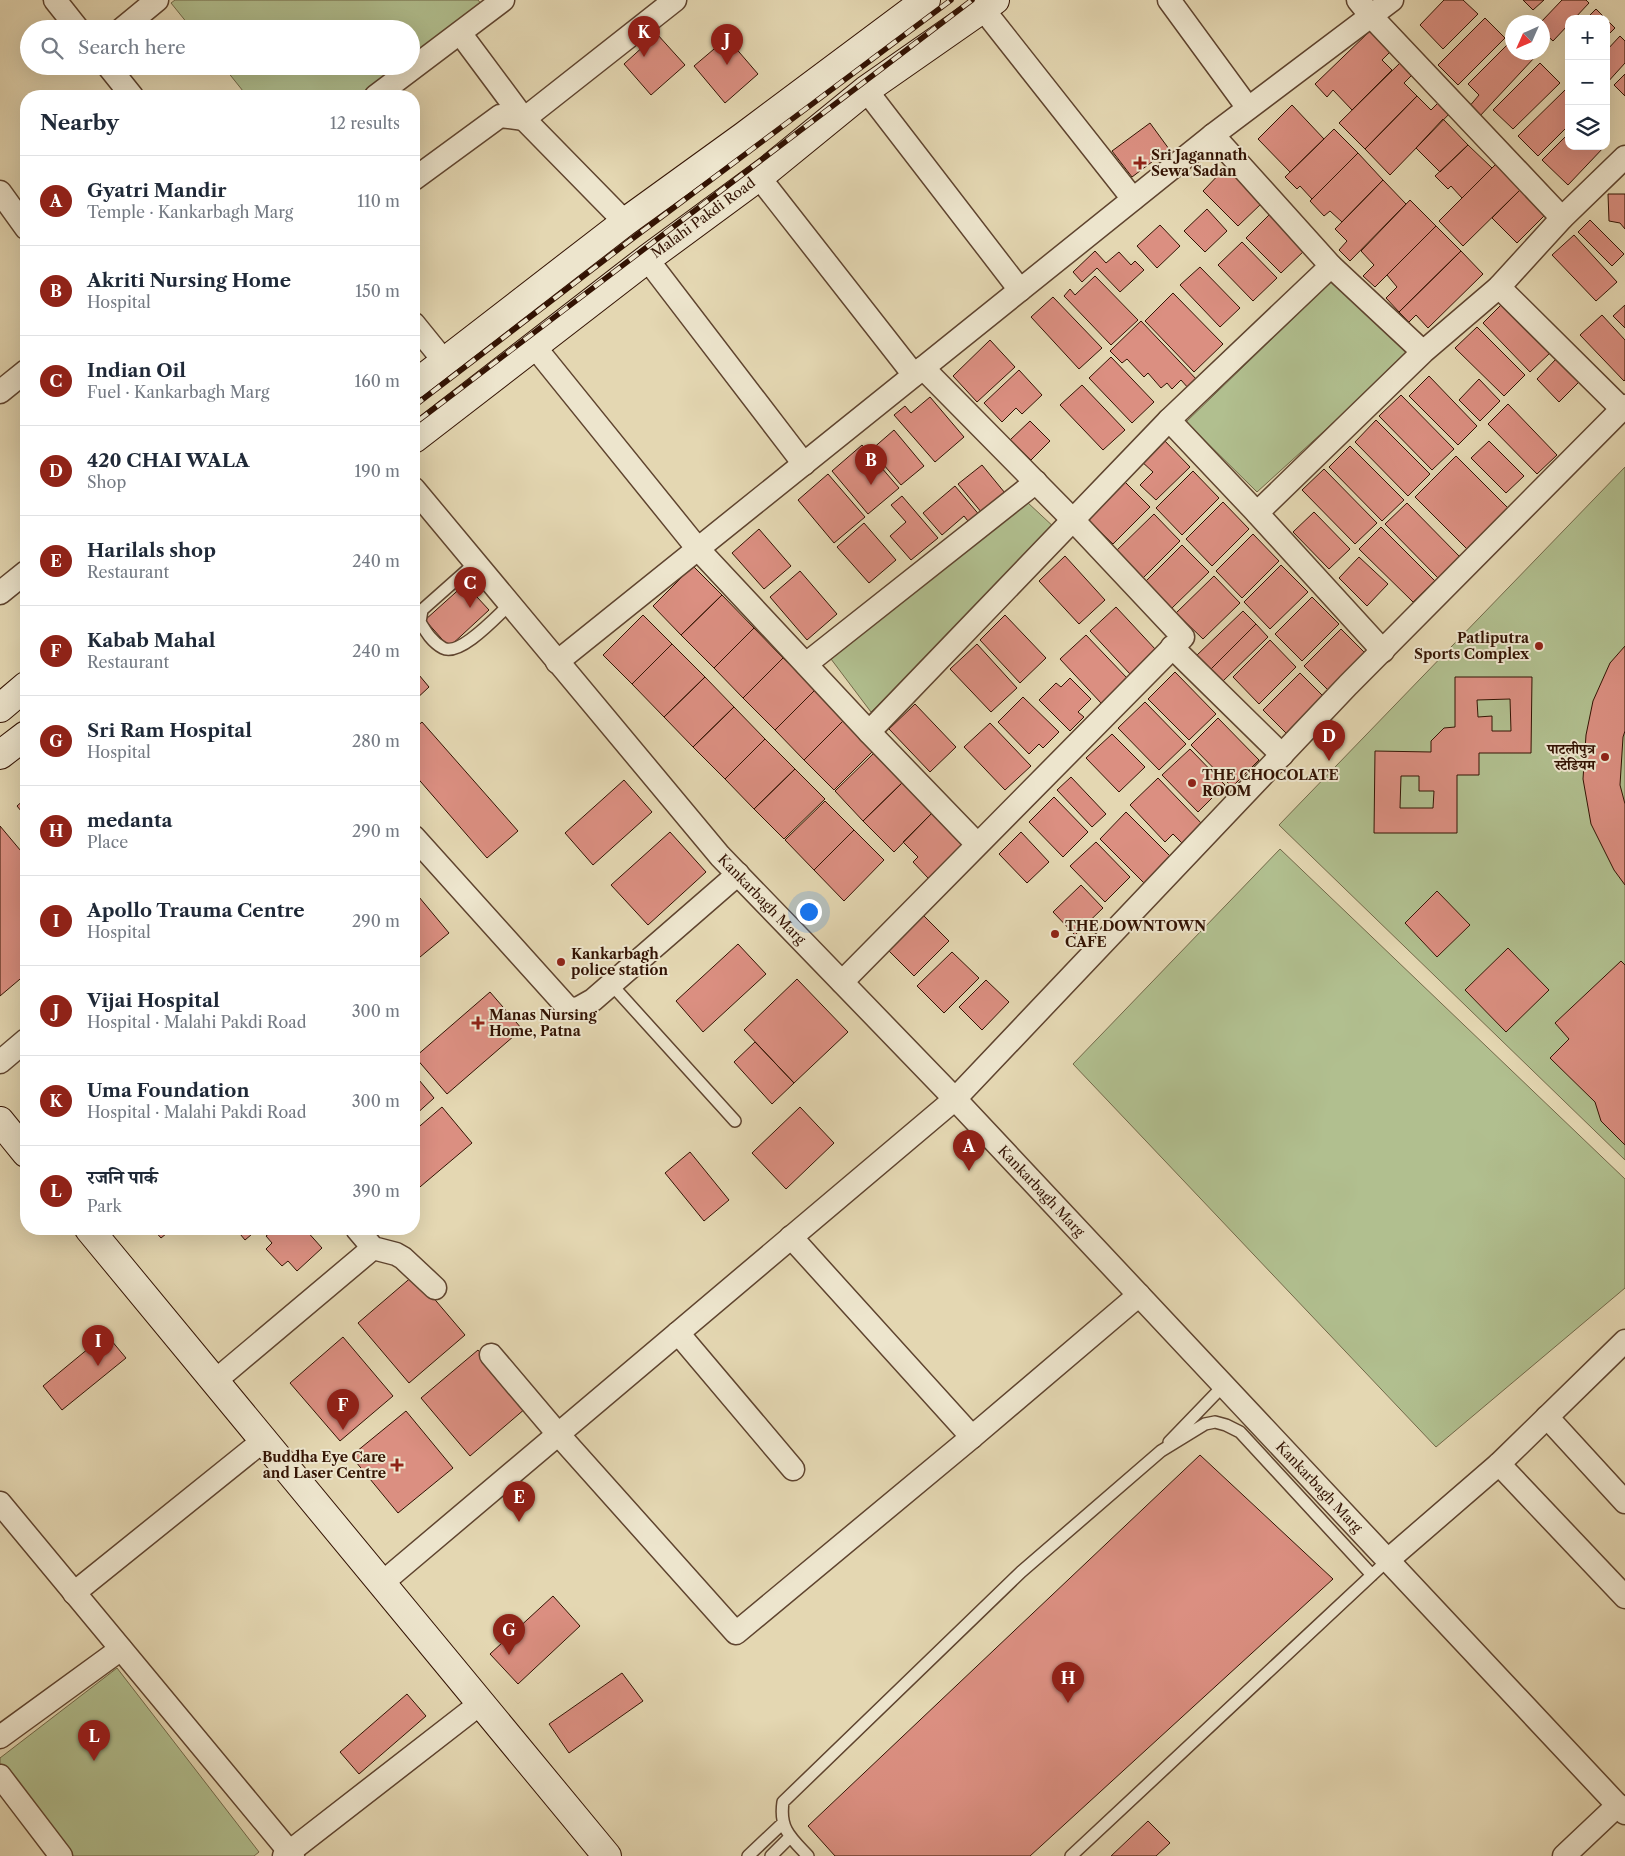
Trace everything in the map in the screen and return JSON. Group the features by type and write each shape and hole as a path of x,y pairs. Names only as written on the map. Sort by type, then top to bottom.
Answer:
{"main road":[{"path":"420,380 625,222 739,140 926,0"},
{"name":"Malahi Pakdi Road","path":"420,434 648,259 759,177 866,90 989,4"},
{"path":"0,708 20,691"},
{"path":"0,755 20,740"},
{"path":"0,1121 20,1146"},
{"path":"94,1235 606,1856"}],"street":[{"path":"55,0 71,20"},
{"path":"133,20 157,0"},
{"path":"420,63 503,0"},
{"path":"420,175 500,116 524,119 674,0"},
{"path":"1169,0 1248,108"},
{"path":"557,662 1213,134 1248,108 1364,8 1392,0"},
{"path":"989,4 1133,199"},
{"path":"1364,8 1562,218"},
{"path":"460,33 524,119 625,222"},
{"path":"115,75 127,90"},
{"path":"384,90 404,75"},
{"path":"866,90 1020,290"},
{"path":"1213,134 1331,266 1422,352"},
{"path":"1257,513 1422,352 1498,287 1562,218 1625,157"},
{"path":"759,177 919,372 1036,482 1183,637 842,982"},
{"path":"0,192 20,220"},
{"path":"648,259 804,464"},
{"path":"869,732 1169,420 1331,266"},
{"path":"382,1583 955,1099 1383,650 1624,408 1498,287"},
{"path":"420,331 444,361"},
{"path":"534,346 698,548 869,732 978,844"},
{"path":"0,392 20,376"},
{"path":"1169,420 1383,650"},
{"path":"806,664 1036,482"},
{"name":"Kankarbagh Marg","path":"420,496 720,856 955,1099 1224,1386 1380,1567 1621,1809"},
{"path":"0,592 20,577"},
{"path":"1172,647 1282,755"},
{"path":"420,844 568,1008 576,1009 584,1007 738,874"},
{"path":"0,1062 20,1045"},
{"path":"361,1235 373,1248 396,1254 403,1258 435,1288"},
{"path":"791,1237 972,1437"},
{"path":"215,1381 373,1248"},
{"path":"491,1355 558,1434 736,1633 1139,1295"},
{"path":"678,1333 792,1469"},
{"path":"1380,1567 1499,1464 1625,1341"},
{"path":"1547,1417 1625,1502"},
{"path":"74,1593 264,1440"},
{"path":"1499,1464 1625,1596"},
{"path":"0,1503 122,1649 289,1855 481,1703"},
{"path":"0,1737 122,1649"},
{"path":"0,1776 61,1856"},
{"path":"1564,1856 1621,1809"}],"lane":[{"path":"475,563 422,610 420,622 430,638 444,649 457,649 509,605"},
{"path":"611,984 735,1121"},
{"path":"808,1856 790,1838 783,1823 781,1816 783,1802 1021,1572 1160,1451 1224,1386"},
{"path":"1071,1856 1380,1567 1240,1432 1215,1422 1206,1424 1160,1451"},
{"path":"747,1856 783,1823"},
{"path":"771,1856 790,1838"}],"green space":[{"path":"175,0 478,0 488,12 420,63 420,20 185,20 171,3"},
{"path":"230,75 404,75 384,90 242,90"},
{"path":"1334,279 1411,352 1257,492 1186,422"},
{"name":"Patliputra Sports Complex","path":"1625,467 1625,1160 1279,825"},
{"path":"1027,502 1056,529 871,712 831,659"},
{"path":"1280,849 1625,1179 1625,1288 1436,1447 1073,1064"},
{"path":"117,1668 259,1852 254,1856 71,1856 0,1764 0,1758"}],"building":[{"path":"1444,0 1463,0 1478,14 1443,49 1420,25"},
{"path":"1523,0 1544,0 1533,10"},
{"path":"1562,0 1586,0 1589,3 1578,15 1565,15 1565,28 1553,41 1550,38 1550,15 1548,15"},
{"path":"1596,9 1602,15 1590,15"},
{"path":"1485,18 1505,38 1458,85 1438,65"},
{"path":"1610,23 1615,28 1610,33"},
{"path":"1371,30 1391,51 1382,60 1392,70 1352,110 1333,90 1327,97 1315,84"},
{"path":"657,34 685,65 651,95 624,64"},
{"path":"1620,36 1625,41 1625,63 1610,80 1610,60 1610,47"},
{"path":"727,38 758,74 725,103 694,66"},
{"path":"1505,47 1505,60 1532,60 1479,117 1468,108 1479,95 1468,84"},
{"path":"1402,61 1414,73 1404,83 1417,96 1365,149 1339,123"},
{"path":"1540,63 1560,83 1513,129 1493,110"},
{"path":"1625,74 1625,96 1614,85"},
{"path":"1565,90 1565,129 1538,156 1518,136"},
{"path":"1417,96 1431,110 1441,100 1452,111 1390,175 1365,149"},
{"path":"1292,105 1324,139 1290,172 1258,139"},
{"path":"1443,119 1468,145 1440,172 1416,148"},
{"path":"1150,123 1169,149 1132,177 1112,151"},
{"path":"1334,129 1358,153 1312,199 1300,186 1297,189 1285,177"},
{"path":"1565,137 1565,150 1601,150 1568,185 1542,160"},
{"path":"1468,145 1492,168 1462,198 1451,186 1448,189 1435,176"},
{"path":"1358,153 1383,180 1342,222 1330,211 1324,216 1310,201"},
{"path":"1496,164 1521,189 1463,246 1439,221"},
{"path":"1226,167 1262,203 1238,226 1203,191"},
{"path":"1383,180 1406,204 1350,261 1339,250 1347,241 1335,229"},
{"path":"1521,189 1546,214 1517,243 1492,218"},
{"path":"1608,194 1625,194 1625,229 1620,223 1609,221"},
{"path":"1410,200 1436,226 1375,287 1363,276 1374,265 1361,251"},
{"path":"1207,209 1227,231 1205,252 1184,231"},
{"path":"1270,214 1305,250 1281,273 1246,238"},
{"path":"1590,220 1624,254 1612,266 1578,232"},
{"path":"1160,225 1180,246 1157,268 1137,246"},
{"path":"1436,226 1461,251 1399,312 1386,298 1397,287 1387,275"},
{"path":"1574,235 1617,282 1596,301 1552,255"},
{"path":"1242,242 1277,278 1253,301 1218,265"},
{"path":"1095,251 1106,263 1119,252 1131,265 1135,261 1144,270 1120,292 1097,268 1082,282 1073,272"},
{"path":"1461,251 1483,274 1428,328 1416,315 1409,322 1399,312"},
{"path":"1200,267 1240,308 1220,327 1180,285"},
{"path":"1095,276 1138,320 1111,345 1064,296 1070,289 1075,295"},
{"path":"1173,293 1223,344 1194,372 1145,321"},
{"path":"1053,297 1102,348 1079,369 1031,317"},
{"path":"1503,303 1551,352 1530,372 1483,323"},
{"path":"1625,305 1625,328 1613,316"},
{"path":"1602,315 1625,340 1624,381 1580,335"},
{"path":"1141,321 1198,381 1189,389 1181,380 1172,389 1167,383 1161,388 1148,373 1144,377 1127,359 1122,363 1110,351"},
{"path":"1477,327 1525,375 1504,396 1455,348"},
{"path":"990,340 1015,367 977,402 953,376"},
{"path":"1111,357 1154,402 1132,423 1089,378"},
{"path":"1557,358 1580,381 1559,402 1537,379"},
{"path":"1019,370 1042,395 1022,414 1016,408 1002,422 984,403"},
{"path":"1429,376 1477,426 1458,445 1409,396"},
{"path":"1479,379 1500,401 1480,421 1459,400"},
{"path":"1082,385 1125,430 1103,450 1060,405"},
{"path":"1401,395 1454,449 1432,470 1379,416"},
{"path":"930,397 964,437 935,462 894,415 905,406 911,413"},
{"path":"1508,404 1557,455 1537,474 1488,424"},
{"path":"1376,420 1430,474 1408,496 1355,442"},
{"path":"1030,421 1050,441 1031,460 1010,440"},
{"path":"894,430 924,466 901,485 871,450"},
{"path":"1162,438 1190,467 1156,500 1140,485 1153,472 1140,460"},
{"path":"1489,441 1524,476 1506,493 1471,458"},
{"path":"862,445 899,488 868,514 832,471"},
{"path":"1350,446 1404,500 1382,521 1329,467"},
{"path":"1456,456 1508,508 1467,549 1415,497"},
{"path":"982,465 1005,493 982,513 958,484"},
{"path":"1324,469 1377,523 1355,544 1302,490"},
{"path":"1193,471 1219,498 1182,535 1156,508"},
{"path":"828,474 865,517 834,543 798,500"},
{"path":"1124,481 1150,507 1113,544 1086,518"},
{"path":"955,486 981,517 971,525 964,516 942,535 923,513"},
{"path":"902,496 938,538 911,560 890,536 906,522 891,505"},
{"path":"1223,502 1249,529 1212,566 1186,539"},
{"path":"1407,503 1460,557 1438,578 1385,524"},
{"path":"1314,512 1350,549 1329,569 1293,532"},
{"path":"1154,514 1180,541 1143,578 1116,551"},
{"path":"864,523 896,560 869,583 837,547"},
{"path":"1381,527 1435,581 1413,602 1359,549"},
{"path":"759,529 791,566 764,589 732,553"},
{"path":"1253,534 1279,561 1242,598 1216,571"},
{"path":"1182,545 1209,572 1172,608 1145,582"},
{"path":"1065,556 1105,600 1079,624 1039,581"},
{"path":"1359,557 1388,584 1367,606 1339,578"},
{"path":"1281,565 1308,592 1270,629 1244,602"},
{"path":"693,566 722,595 681,635 653,606"},
{"path":"800,571 837,614 807,640 770,597"},
{"path":"1214,576 1240,603 1203,639 1176,613"},
{"path":"465,584 489,610 449,647 425,620"},
{"path":"722,595 754,628 714,668 681,635"},
{"path":"1312,597 1339,624 1302,661 1275,634"},
{"path":"1116,607 1156,650 1130,674 1090,631"},
{"path":"1243,611 1256,624 1210,670 1196,656"},
{"path":"643,615 672,644 632,684 603,655"},
{"path":"1005,615 1046,658 1020,683 980,640"},
{"path":"1256,624 1268,637 1222,682 1210,670"},
{"path":"754,628 783,658 743,698 714,668"},
{"path":"1341,629 1368,656 1331,693 1304,666"},
{"path":"1086,635 1127,678 1101,703 1060,659"},
{"path":"1270,640 1296,667 1259,704 1233,677"},
{"path":"672,644 705,677 664,717 632,684"},
{"path":"977,644 1017,688 991,712 950,669"},
{"name":"पाटलीपुत्र स्टेडियम","path":"1625,646 1625,731 1620,785 1625,804 1625,885 1614,870 1591,824 1583,779 1586,735 1593,701 1610,663"},
{"path":"783,658 815,690 775,730 743,698"},
{"path":"1175,672 1216,714 1189,740 1148,699"},
{"path":"1300,673 1327,700 1290,737 1263,710"},
{"path":"420,676 429,687 420,695"},
{"path":"705,677 734,707 693,747 664,717"},
{"path":"1455,677 1532,677 1531,753 1479,753 1479,775 1457,775 1457,833 1374,833 1375,751 1431,752 1431,741 1444,728 1455,727","holes":["1510,699 1511,731 1492,731 1492,716 1478,717 1477,700","1401,776 1419,776 1419,791 1434,791 1433,808 1400,808"]},
{"path":"1070,678 1091,699 1078,712 1084,717 1070,731 1039,700 1056,683 1061,687"},
{"path":"815,690 844,720 804,760 775,730"},
{"path":"1023,697 1059,732 1043,748 1039,744 1029,754 998,722"},
{"path":"1145,702 1186,744 1159,770 1118,728"},
{"path":"915,704 956,747 930,772 889,729"},
{"path":"734,707 765,739 725,779 693,747"},
{"path":"1218,718 1259,760 1232,787 1191,745"},
{"path":"844,720 874,750 834,790 804,760"},
{"path":"422,722 518,831 487,858 420,781 420,724"},
{"path":"990,723 1031,766 1005,790 964,747"},
{"path":"1112,734 1145,767 1119,792 1086,758"},
{"path":"765,739 795,769 754,809 725,779"},
{"path":"1190,749 1225,785 1198,812 1162,775"},
{"path":"875,752 904,781 863,821 835,791"},
{"path":"795,769 825,799 784,839 754,809"},
{"path":"1071,777 1106,814 1092,827 1057,790"},
{"path":"1158,778 1203,825 1183,844 1173,834 1165,842 1130,805"},
{"path":"624,780 652,812 593,865 565,833"},
{"path":"904,781 934,811 894,852 863,821"},
{"path":"1054,797 1088,832 1063,857 1029,822"},
{"path":"825,801 854,830 814,870 785,840"},
{"path":"934,811 965,842 928,878 913,862 918,857 903,842"},
{"path":"1126,812 1171,857 1144,883 1100,839"},
{"path":"0,826 20,850 20,979 0,996"},
{"path":"854,830 884,860 844,901 814,870"},
{"path":"670,832 706,872 648,925 611,885"},
{"path":"1021,832 1049,862 1027,883 999,854"},
{"path":"1096,842 1130,877 1105,902 1070,866"},
{"path":"1081,885 1103,908 1075,935 1053,912"},
{"path":"1437,891 1470,925 1437,957 1405,923"},
{"path":"420,898 449,933 420,957"},
{"path":"922,914 949,941 914,976 887,949"},
{"path":"738,944 766,974 703,1032 676,1001"},
{"path":"1508,948 1549,990 1506,1032 1465,990"},
{"path":"952,952 979,978 944,1013 917,986"},
{"path":"1621,961 1625,965 1625,1145 1601,1121 1595,1102 1550,1058 1569,1039 1555,1023"},
{"path":"797,979 848,1032 794,1083 744,1030"},
{"path":"986,980 1009,1002 982,1030 959,1007"},
{"path":"490,992 522,1029 447,1094 420,1063 420,1053"},
{"path":"755,1042 794,1083 772,1104 734,1062"},
{"path":"420,1081 434,1098 420,1111"},
{"path":"442,1107 472,1143 420,1187 420,1126"},
{"path":"800,1107 834,1143 786,1189 752,1153"},
{"path":"690,1152 729,1200 704,1221 665,1173"},
{"path":"241,1235 251,1235 245,1240"},
{"path":"310,1235 322,1248 297,1271 288,1261 282,1266 266,1249 272,1243 266,1236"},
{"path":"414,1275 465,1335 409,1383 358,1323"},
{"path":"106,1334 126,1358 62,1410 43,1386"},
{"path":"343,1337 393,1396 340,1441 290,1383"},
{"path":"478,1350 526,1408 470,1456 421,1398"},
{"path":"406,1411 453,1468 398,1513 351,1456"},
{"path":"1200,1455 1333,1579 1030,1856 835,1856 808,1826"},
{"path":"553,1596 580,1626 518,1684 490,1654"},
{"path":"622,1673 643,1701 569,1753 549,1724"},
{"path":"407,1694 426,1716 359,1774 340,1752"},
{"path":"1148,1821 1170,1843 1156,1856 1111,1856"}],"railway":[{"path":"420,401 628,242 951,0"},
{"path":"420,419 972,0"}],"place":[{"name":"Uma Foundation","path":"644,57"},
{"name":"Vijai Hospital","path":"727,65"},
{"name":"Sri Jagannath Sewa Sadan","path":"1140,163"},
{"name":"Akriti Nursing Home","path":"871,485"},
{"name":"Indian Oil","path":"470,608"},
{"name":"Patliputra Sports Complex","path":"1539,646"},
{"name":"पाटलीपुत्र स्टेडियम","path":"1605,757"},
{"name":"420 CHAI WALA","path":"1329,761"},
{"name":"THE CHOCOLATE ROOM","path":"1192,783"},
{"name":"THE DOWNTOWN CAFE","path":"1055,934"},
{"name":"Kankarbagh police station","path":"561,962"},
{"name":"Manas Nursing Home, Patna","path":"478,1023"},
{"name":"Gyatri Mandir","path":"969,1171"},
{"name":"Apollo Trauma Centre","path":"98,1366"},
{"name":"Kabab Mahal","path":"343,1430"},
{"name":"Buddha Eye Care and Laser Centre","path":"397,1465"},
{"name":"Harilals shop","path":"519,1522"},
{"name":"Sri Ram Hospital","path":"509,1655"},
{"name":"medanta","path":"1068,1703"},
{"name":"रजनि पार्क","path":"94,1761"}]}
